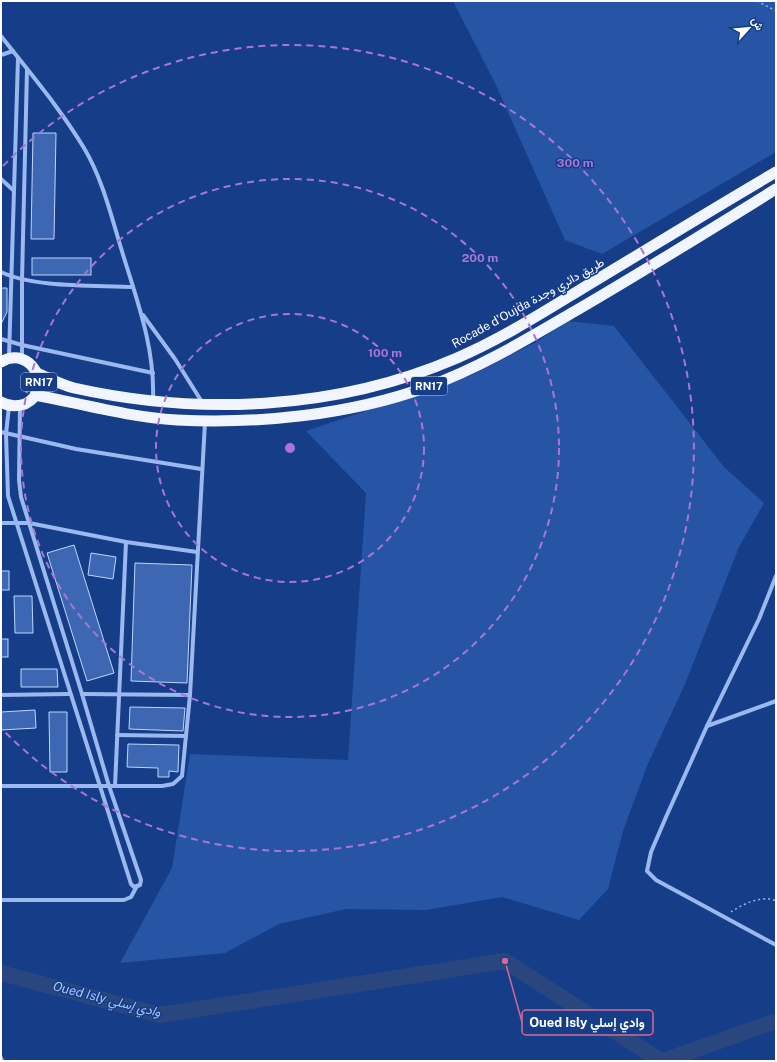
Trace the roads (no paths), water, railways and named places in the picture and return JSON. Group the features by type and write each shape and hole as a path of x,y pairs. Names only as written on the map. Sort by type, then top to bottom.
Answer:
{"highway":[{"name":"Rocade d'Oujda طريق دائري وجدة","path":"37,373 72,387 152,400 205,406 272,402 336,395 374,387 414,375 457,358 539,314 776,172"},
{"name":"RN17","path":"35,395 151,417 205,421 254,419 328,411 402,395 460,374 528,339 622,284 776,189"},
{"name":"RN17","path":"5,361 22,359 33,367 37,373 39,384 35,395 29,402 10,404"}],"street":[{"path":"1,36 67,122 85,150 104,195 148,336 153,373 152,400"},
{"path":"1,56 13,51"},
{"path":"5,361 9,342 12,277 13,190 18,58"},
{"path":"22,359 22,280 27,70"},
{"path":"1,179 13,190"},
{"path":"1,272 22,280 35,282 132,287"},
{"path":"140,312 175,359 205,406"},
{"path":"1,339 22,345 153,373"},
{"path":"10,404 6,434 7,491 15,523 98,786 131,884 133,887 137,886"},
{"path":"1,900 124,900 131,897 141,880 109,786 19,488 19,436 10,404"},
{"path":"1,786 162,786 177,782 182,776 190,695 201,469 205,421"},
{"path":"1,432 76,450 201,469"},
{"path":"1,523 29,523 126,542 197,552"},
{"path":"115,786 126,542"},
{"path":"776,576 760,619 707,726 651,852 647,871 656,880 776,945"},
{"path":"1,695 70,694"},
{"path":"82,694 190,695"},
{"path":"707,726 776,701"},
{"path":"117,735 186,736"}],"waterway":[{"name":"Oued Isly وادي إسلي","path":"1,973 160,1015 505,961 661,1061"},
{"name":"Oued Isly وادي إسلي","path":"663,1061 776,1021"}],"place":[{"name":"Oued Isly وادي إسلي","path":"505,961"}]}
